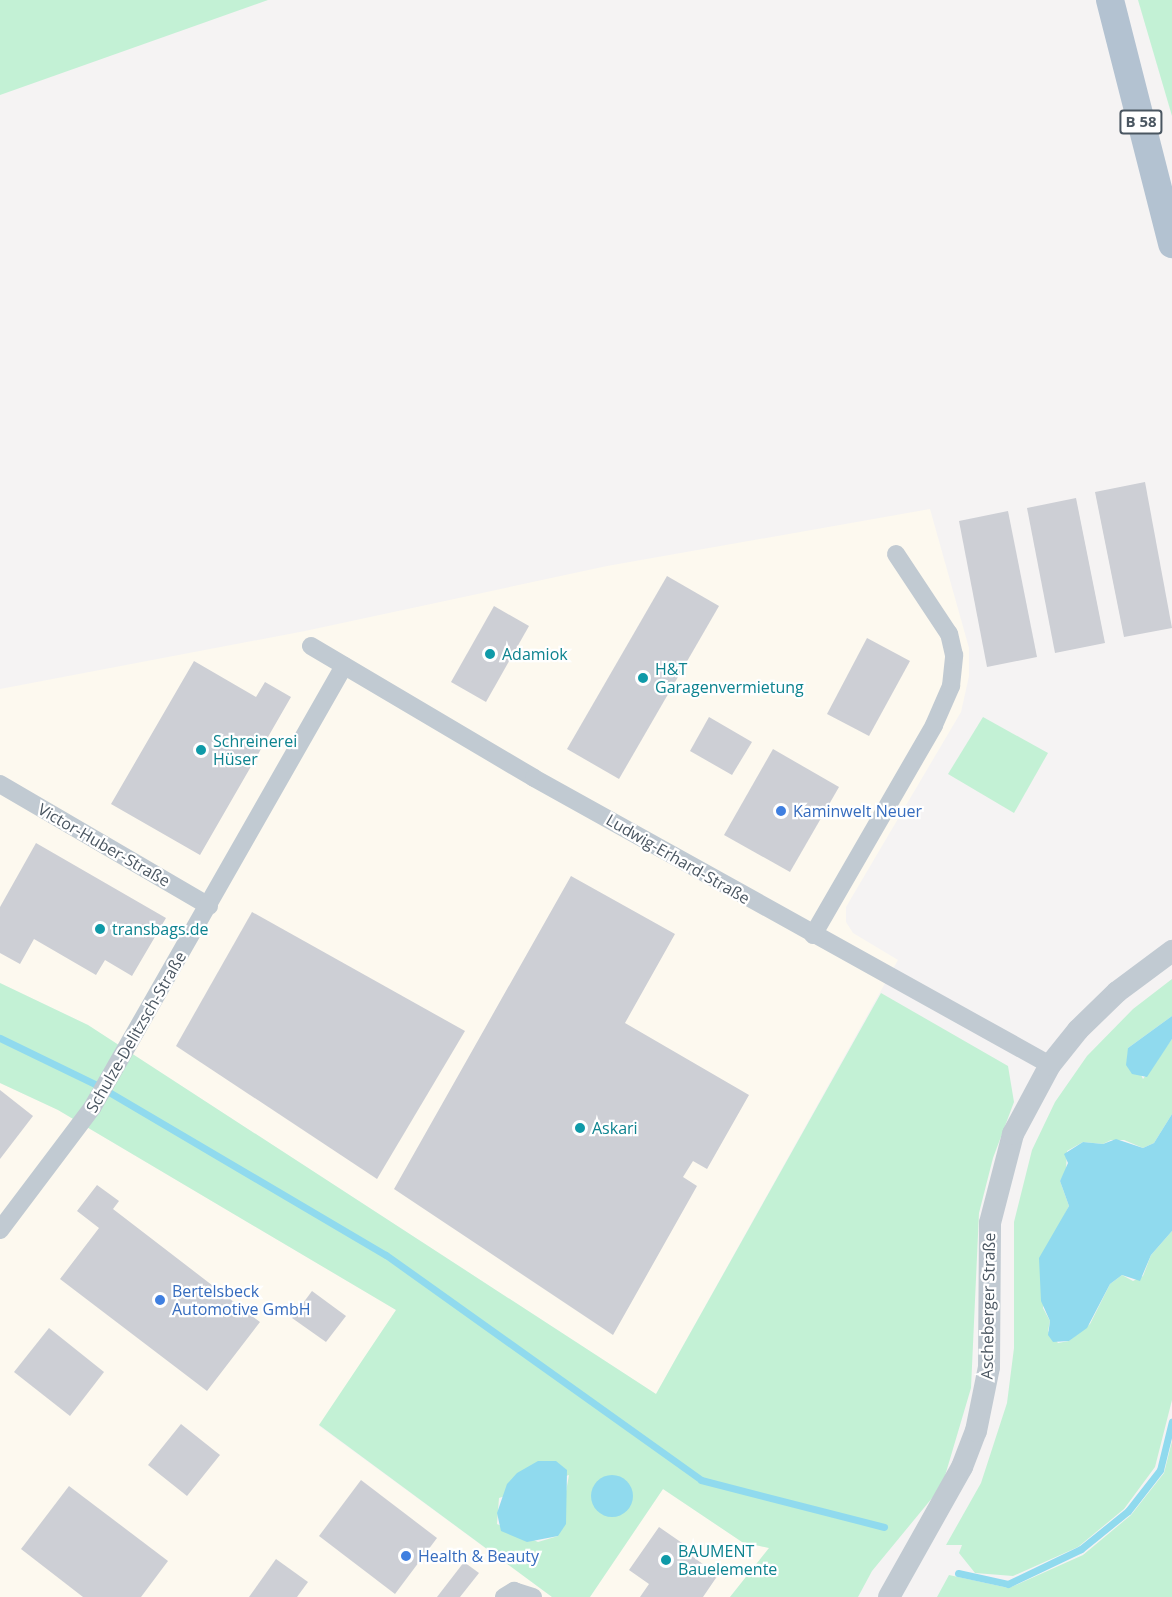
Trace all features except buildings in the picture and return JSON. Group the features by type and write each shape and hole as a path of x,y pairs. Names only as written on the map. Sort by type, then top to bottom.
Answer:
{"main road":[{"name":"B 58","path":"1110,0 1172,244"}],"street":[{"path":"813,935 934,725 951,686 954,655 949,634 896,554"},
{"name":"Ludwig-Erhard-Straße","path":"311,646 813,935 1050,1065"},
{"name":"Schulze-Delitzsch-Straße","path":"0,1230 92,1108 344,666"},
{"name":"Victor-Huber-Straße","path":"0,784 209,906"},
{"name":"Ascheberger Straße","path":"889,1597 957,1476 976,1431 989,1367 988,1264 995,1192 1013,1134 1050,1065 1095,1011 1172,951"},
{"path":"504,1597 514,1591 533,1597"}],"shaded area":[{"path":"930,509 969,648 969,676 961,712 846,907 846,922 853,933 898,960 656,1394 88,1025 0,983 0,689 305,631 607,566"},
{"path":"0,1083 58,1110 396,1310 319,1426 552,1597 0,1597"},
{"path":"663,1489 742,1542 769,1548 730,1597 590,1597"}],"green space":[{"path":"0,0 268,0 0,95"},
{"path":"1138,0 1172,0 1172,116"},
{"path":"983,717 1048,753 1014,813 948,774"},
{"path":"1172,979 1172,1016 1128,1048 1143,1079 1172,1039 1172,1114 1154,1143 1143,1148 1124,1140 1111,1140 1103,1144 1083,1142 1067,1151 1066,1170 1060,1181 1069,1206 1058,1228 1043,1308 1050,1321 1048,1331 1058,1343 1069,1341 1090,1324 1110,1284 1122,1275 1133,1281 1143,1276 1151,1255 1172,1231 1172,1400 1155,1467 1124,1509 1078,1547 1013,1576 975,1573 959,1553 962,1545 946,1545 981,1483 1007,1403 1014,1348 1014,1222 1032,1150 1055,1102 1087,1056 1133,1009"},
{"path":"0,983 88,1025 656,1394 881,993 1008,1066 1014,1102 993,1158 979,1213 971,1388 942,1486 872,1571 858,1597 730,1597 769,1548 742,1542 663,1489 590,1597 552,1597 319,1425 396,1310 58,1110 0,1083","holes":["569,1475 558,1536 538,1542 497,1524 499,1498"]},
{"path":"1172,1441 1172,1597 937,1597 949,1575 1009,1588 1083,1555 1131,1515 1164,1473"}],"water":[{"path":"1172,1016 1172,1039 1147,1077 1132,1074 1126,1065 1128,1048"},
{"path":"1172,1114 1172,1231 1151,1255 1140,1281 1122,1275 1110,1284 1087,1328 1069,1341 1053,1342 1048,1335 1050,1321 1041,1301 1039,1258 1069,1206 1060,1181 1068,1163 1064,1154 1083,1142 1103,1144 1116,1139 1143,1148 1154,1143"},
{"path":"538,1461 556,1461 567,1470 566,1524 558,1536 527,1542 501,1531 497,1513 507,1484 517,1473"},
{"path":"612,1475 627,1481 633,1496 627,1511 612,1517 597,1511 591,1496 597,1481"}],"waterway":[{"path":"0,1038 97,1085 386,1255 701,1480 884,1527"},
{"path":"958,1573 1008,1584 1081,1549 1128,1511 1160,1470 1172,1421"}],"place":[{"name":"Adamiok","path":"490,654"},
{"name":"H&T Garagenvermietung","path":"643,678"},
{"name":"Schreinerei Hüser","path":"201,750"},
{"name":"Kaminwelt Neuer","path":"781,811"},
{"name":"transbags.de","path":"100,929"},
{"name":"Askari","path":"580,1128"},
{"name":"Bertelsbeck Automotive GmbH","path":"160,1300"},
{"name":"Health & Beauty","path":"406,1556"},
{"name":"BAUMENT Bauelemente","path":"666,1560"}]}
